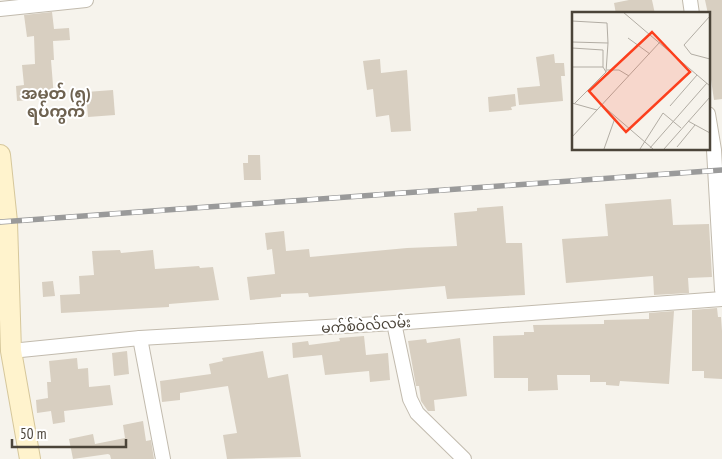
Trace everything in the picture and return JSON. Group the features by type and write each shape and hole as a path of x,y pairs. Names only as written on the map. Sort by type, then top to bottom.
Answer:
{"street":[{"path":"0,9 86,0"},
{"path":"710,121 718,149 722,290"},
{"path":"0,155 7,222 11,351 30,459"},
{"name":"မက်စ်ဝဲလ်လမ်း","path":"11,351 140,338 394,323 722,299"},
{"path":"394,323 410,399 417,413 464,459"},
{"path":"140,338 163,459"}],"building":[{"path":"629,0 652,0 655,12 616,12 614,3"},
{"path":"705,0 722,0 722,99 714,100 710,73 710,12 708,12"},
{"path":"52,12 54,29 69,28 70,40 53,41 54,60 51,60 54,98 17,101 16,86 24,85 22,65 35,64 34,36 27,37 24,15"},
{"path":"554,54 555,63 564,63 565,76 561,76 563,101 519,105 517,88 540,86 536,57"},
{"path":"380,59 381,73 407,70 411,131 391,132 389,115 376,117 373,89 367,90 363,61"},
{"path":"113,90 115,115 88,117 86,92"},
{"path":"515,94 516,106 511,107 512,110 489,112 488,97"},
{"path":"248,155 260,155 261,180 244,180 243,163 248,163"},
{"path":"671,199 673,225 709,224 712,277 688,278 689,293 654,295 653,276 566,283 562,239 608,236 605,204"},
{"path":"503,206 506,243 522,243 525,295 447,299 445,286 309,297 308,293 281,294 281,297 250,300 247,277 275,274 272,249 267,250 265,233 284,231 286,251 309,249 310,257 407,248 457,246 454,213 477,211 477,208"},
{"path":"120,250 121,253 153,250 155,269 213,267 219,300 169,304 169,307 61,313 60,295 80,294 79,276 94,275 92,251"},
{"path":"53,281 55,296 43,297 42,282"},
{"path":"717,308 718,317 721,317 722,331 722,379 704,378 704,371 692,371 692,310"},
{"path":"674,311 669,384 620,381 619,386 606,385 606,382 590,382 590,375 557,375 558,390 528,391 528,378 494,378 493,336 524,335 524,332 534,332 533,325 604,324 604,320 649,319 649,313"},
{"path":"364,336 366,355 388,353 390,380 370,382 369,371 325,375 322,355 293,358 292,343 308,341 309,345 340,341 339,338"},
{"path":"460,338 467,396 434,400 435,411 428,411 421,401 419,386 416,386 408,341 426,339 427,343"},
{"path":"127,351 129,374 114,376 112,353"},
{"path":"263,351 268,378 288,374 301,457 227,459 223,435 237,433 228,386 180,393 180,400 162,402 160,381 211,374 209,364 223,361 222,358"},
{"path":"77,358 78,369 88,368 89,387 110,385 113,405 64,411 65,422 53,424 51,411 37,413 36,400 48,398 47,382 51,382 49,361"},
{"path":"143,421 146,441 151,440 154,459 111,459 108,454 73,459 69,439 93,434 95,444 125,438 123,425"}],"railway":[{"path":"0,222 722,170"}],"district":[{"name":"အမှတ် (၅) ရပ်ကွက်","path":"56,102"}]}
